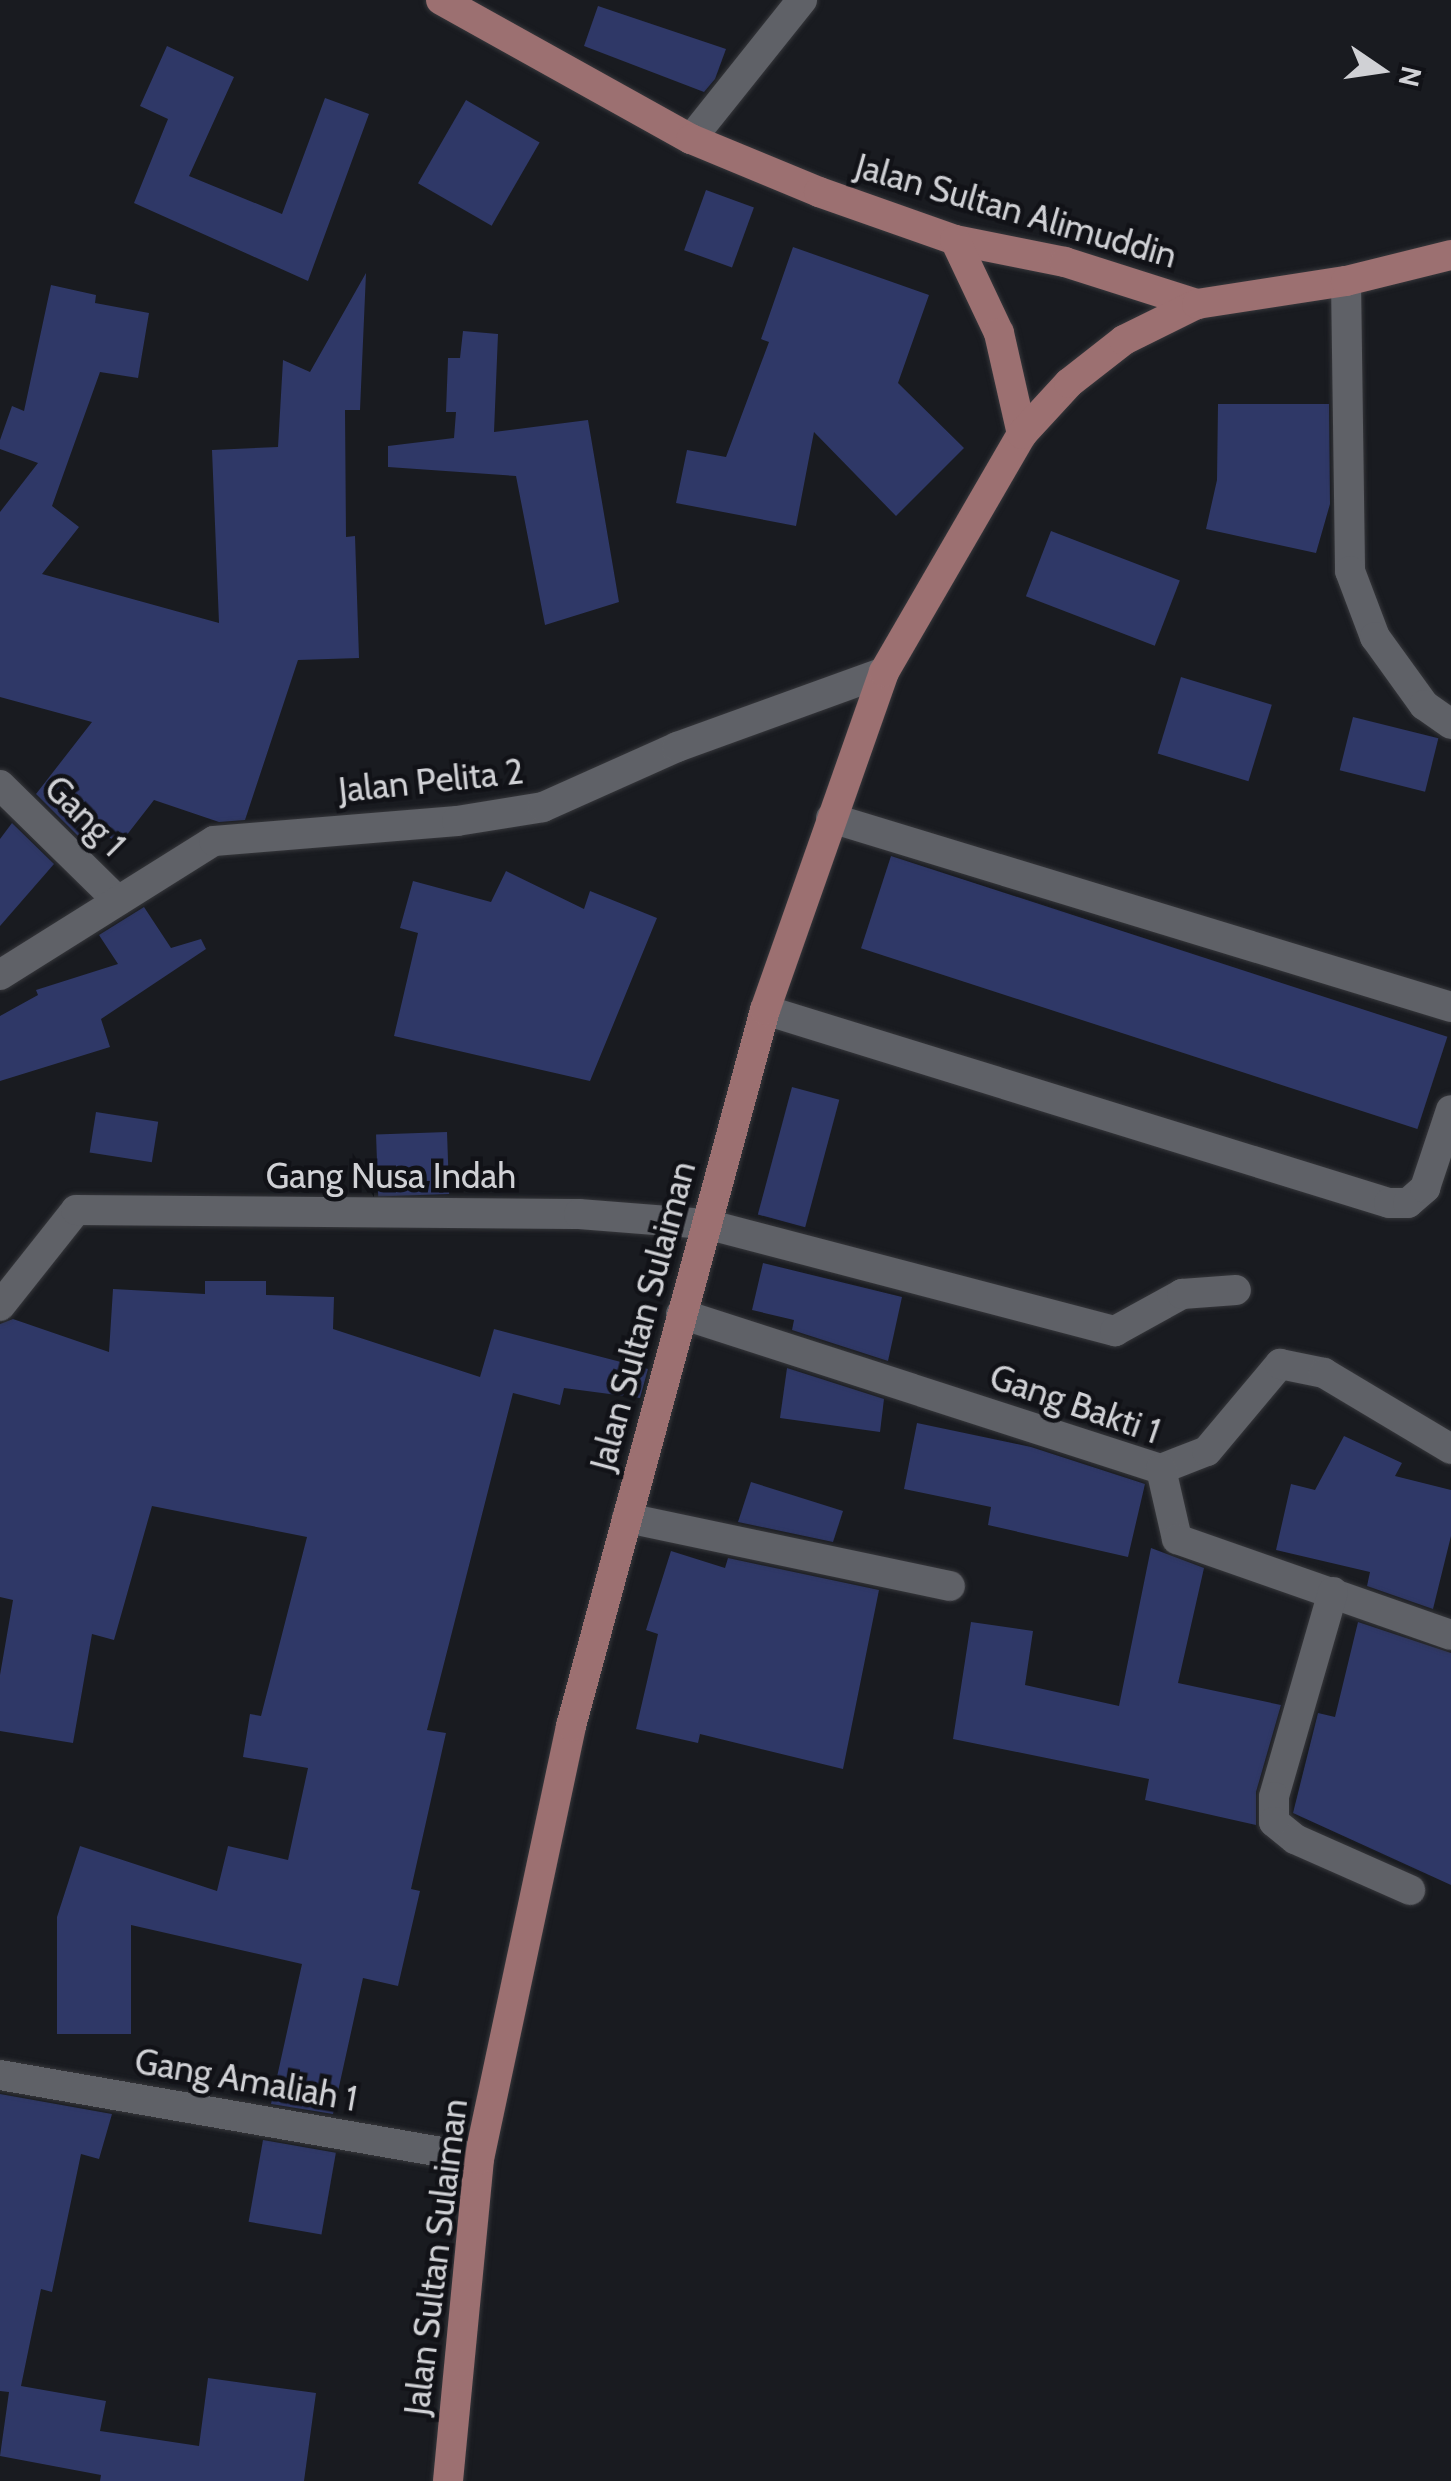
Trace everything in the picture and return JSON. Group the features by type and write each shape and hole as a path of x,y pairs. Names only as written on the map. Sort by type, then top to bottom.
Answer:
{"main road":[{"name":"Jalan Sultan Alimuddin","path":"441,0 692,139 955,240 1065,262 1197,304"},
{"path":"955,240 1000,333 1022,434"},
{"path":"1197,304 1346,281 1451,255"},
{"name":"Jalan Sultan Sulaiman","path":"448,2481 479,2159 571,1726 765,1010 831,818 884,672 1022,434 1070,383 1124,340 1197,304"}],"street":[{"path":"692,139 802,0"},
{"path":"1346,281 1350,571 1374,637 1424,705 1451,724"},
{"name":"Jalan Pelita 2","path":"0,975 214,841 457,821 543,807 678,748 884,672"},
{"name":"Gang 1","path":"0,784 118,900"},
{"path":"831,818 1451,1006"},
{"path":"765,1010 1389,1203 1408,1203 1425,1188 1451,1110"},
{"name":"Gang Nusa Indah","path":"0,1306 76,1210 579,1214 706,1224 1116,1331 1182,1294 1236,1290"},
{"name":"Gang Bakti 1","path":"681,1314 1160,1469 1177,1539 1451,1635"},
{"path":"1160,1469 1188,1463 1207,1451 1280,1364 1324,1373 1451,1449"},
{"path":"627,1518 950,1586"},
{"path":"1333,1592 1274,1796 1274,1822 1295,1839 1410,1890"},
{"name":"Gang Amaliah 1","path":"0,2074 479,2159"}],"building":[{"path":"598,6 726,49 715,79 704,92 584,46"},
{"path":"167,46 234,77 189,176 282,214 325,98 369,114 308,281 134,203 168,119 140,106"},
{"path":"466,100 540,142 492,226 418,183"},
{"path":"706,190 754,207 732,268 684,250"},
{"path":"793,247 929,295 898,383 964,448 896,516 814,432 796,526 676,503 687,450 726,457 769,342 761,339"},
{"path":"366,273 360,410 345,410 346,537 355,536 359,658 298,660 245,820 219,822 154,800 119,845 90,822 78,836 36,794 92,722 0,697 0,512 38,463 0,449 0,440 12,406 24,411 51,285 96,295 95,303 149,313 138,378 100,372 52,506 79,527 42,574 219,623 212,450 278,447 283,360 310,372"},
{"path":"463,331 498,334 494,432 588,420 619,602 545,625 516,476 388,467 388,446 454,438 456,412 446,412 448,358 460,358"},
{"path":"1218,404 1329,404 1330,504 1316,553 1206,529 1217,480"},
{"path":"1051,531 1180,580 1155,646 1026,596"},
{"path":"1181,677 1272,705 1248,781 1158,754"},
{"path":"1353,717 1438,738 1425,792 1340,770"},
{"path":"12,823 54,864 0,926 0,839"},
{"path":"891,856 1447,1037 1417,1129 861,948"},
{"path":"506,871 584,909 590,891 657,918 590,1081 394,1036 418,933 400,928 413,881 491,902"},
{"path":"144,907 171,948 201,939 206,949 101,1019 110,1047 0,1081 0,1016 38,995 36,990 118,964 99,935"},
{"path":"792,1087 839,1100 805,1227 758,1215"},
{"path":"96,1112 158,1122 152,1162 90,1152"},
{"path":"447,1132 449,1194 378,1196 376,1134"},
{"path":"763,1263 902,1297 888,1361 792,1330 794,1320 752,1310"},
{"path":"205,1281 266,1281 266,1295 334,1297 333,1329 480,1377 494,1329 648,1369 640,1398 564,1388 560,1405 513,1393 427,1730 446,1733 411,1889 420,1891 398,1986 363,1978 333,2114 271,2104 302,1964 131,1925 131,2034 57,2034 57,1917 80,1846 217,1891 228,1846 288,1860 308,1768 243,1757 250,1714 261,1716 307,1537 152,1506 114,1640 92,1634 73,1743 0,1731 0,1675 13,1600 0,1597 0,1324 13,1319 109,1352 113,1289 205,1294"},
{"path":"787,1368 884,1399 880,1432 780,1418"},
{"path":"917,1423 1031,1447 1145,1484 1128,1557 988,1525 991,1507 904,1489"},
{"path":"1344,1436 1402,1463 1395,1476 1451,1490 1451,1536 1433,1609 1367,1586 1370,1572 1276,1550 1291,1484 1315,1490"},
{"path":"751,1482 843,1511 833,1542 738,1522"},
{"path":"1151,1548 1204,1568 1178,1683 1281,1705 1256,1792 1256,1825 1145,1800 1149,1779 953,1739 971,1622 1033,1631 1025,1685 1119,1706"},
{"path":"671,1551 725,1568 728,1558 879,1590 843,1769 700,1734 698,1743 636,1729 658,1634 646,1630"},
{"path":"1358,1622 1451,1653 1451,1885 1293,1813 1318,1713 1335,1717"},
{"path":"0,2094 112,2114 99,2159 81,2154 52,2292 41,2289 21,2386 106,2401 100,2431 199,2446 208,2378 316,2393 304,2481 100,2481 101,2475 0,2456 9,2392 0,2391"},
{"path":"263,2140 336,2153 321,2235 249,2222"}]}
